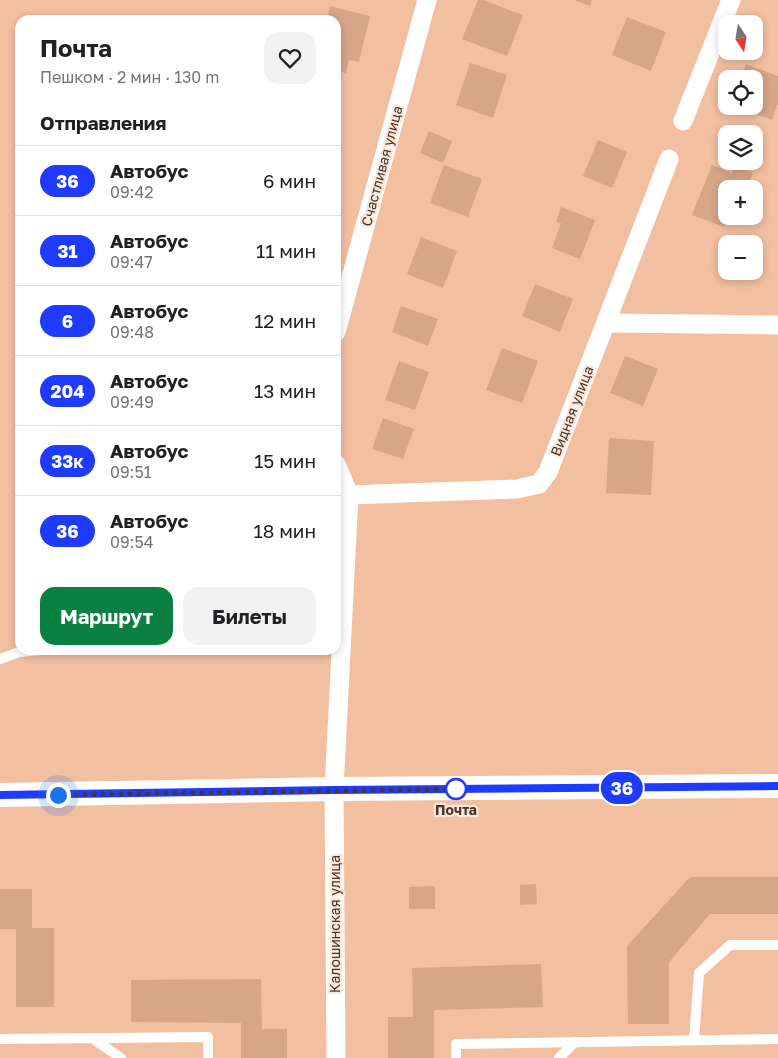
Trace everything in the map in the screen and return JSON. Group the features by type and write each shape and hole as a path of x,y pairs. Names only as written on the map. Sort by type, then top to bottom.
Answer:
{"street":[{"name":"Счастливая улица","path":"341,314 427,0"},
{"path":"683,121 731,0"},
{"name":"Видная улица","path":"341,479 517,489 539,484 548,472 669,159"},
{"path":"606,323 778,325"},
{"name":"Калошинская улица","path":"336,1058 334,790 337,655"},
{"path":"0,796 334,790 778,786"}],"lane":[{"path":"0,659 15,653"},
{"path":"694,1040 699,973 730,946 778,945"},
{"path":"0,1039 208,1037 208,1058"},
{"path":"92,1038 121,1058"},
{"path":"456,1058 456,1044 778,1039"},
{"path":"559,1058 575,1042"}],"building":[{"path":"478,0 483,0 523,15 507,56 462,39"},
{"path":"574,0 592,0 590,6"},
{"path":"330,6 370,16 359,62 349,60 346,73 341,72 341,15 328,15"},
{"path":"627,17 666,32 651,71 612,55"},
{"path":"470,63 507,75 493,118 456,105"},
{"path":"746,64 762,70 744,70"},
{"path":"763,70 778,76 778,103 772,120 759,115 763,115"},
{"path":"429,131 452,141 443,163 420,153"},
{"path":"598,140 627,152 612,188 583,176"},
{"path":"444,165 482,179 468,217 430,203"},
{"path":"712,165 718,167 718,170 732,173 733,170 745,170 753,173 750,180 718,180 718,225 692,215"},
{"path":"561,207 595,220 580,259 552,248 561,223 556,222"},
{"path":"421,237 457,251 443,288 407,274"},
{"path":"535,284 573,299 560,332 522,316"},
{"path":"401,306 438,319 428,346 392,332"},
{"path":"502,348 538,361 522,403 486,390"},
{"path":"625,356 658,369 643,406 610,393"},
{"path":"399,361 429,372 415,410 385,400"},
{"path":"383,418 414,429 403,459 372,449"},
{"path":"609,438 654,441 651,495 606,493"},
{"path":"690,877 778,877 778,914 710,914 669,962 669,1024 628,1024 627,946"},
{"path":"536,884 537,904 520,905 520,885"},
{"path":"435,886 435,909 409,909 409,887"},
{"path":"0,889 32,889 32,928 54,928 54,1007 16,1007 16,929 0,929"},
{"path":"541,964 543,1007 434,1010 434,1058 388,1058 388,1017 413,1017 412,968"},
{"path":"261,979 262,1029 287,1029 287,1058 241,1058 241,1023 131,1022 131,980"}],"bus line":[{"name":"36","path":"0,795 778,786"}],"place":[{"name":"Почта","path":"456,789"}],"route":[{"path":"58,795 456,789"}]}
